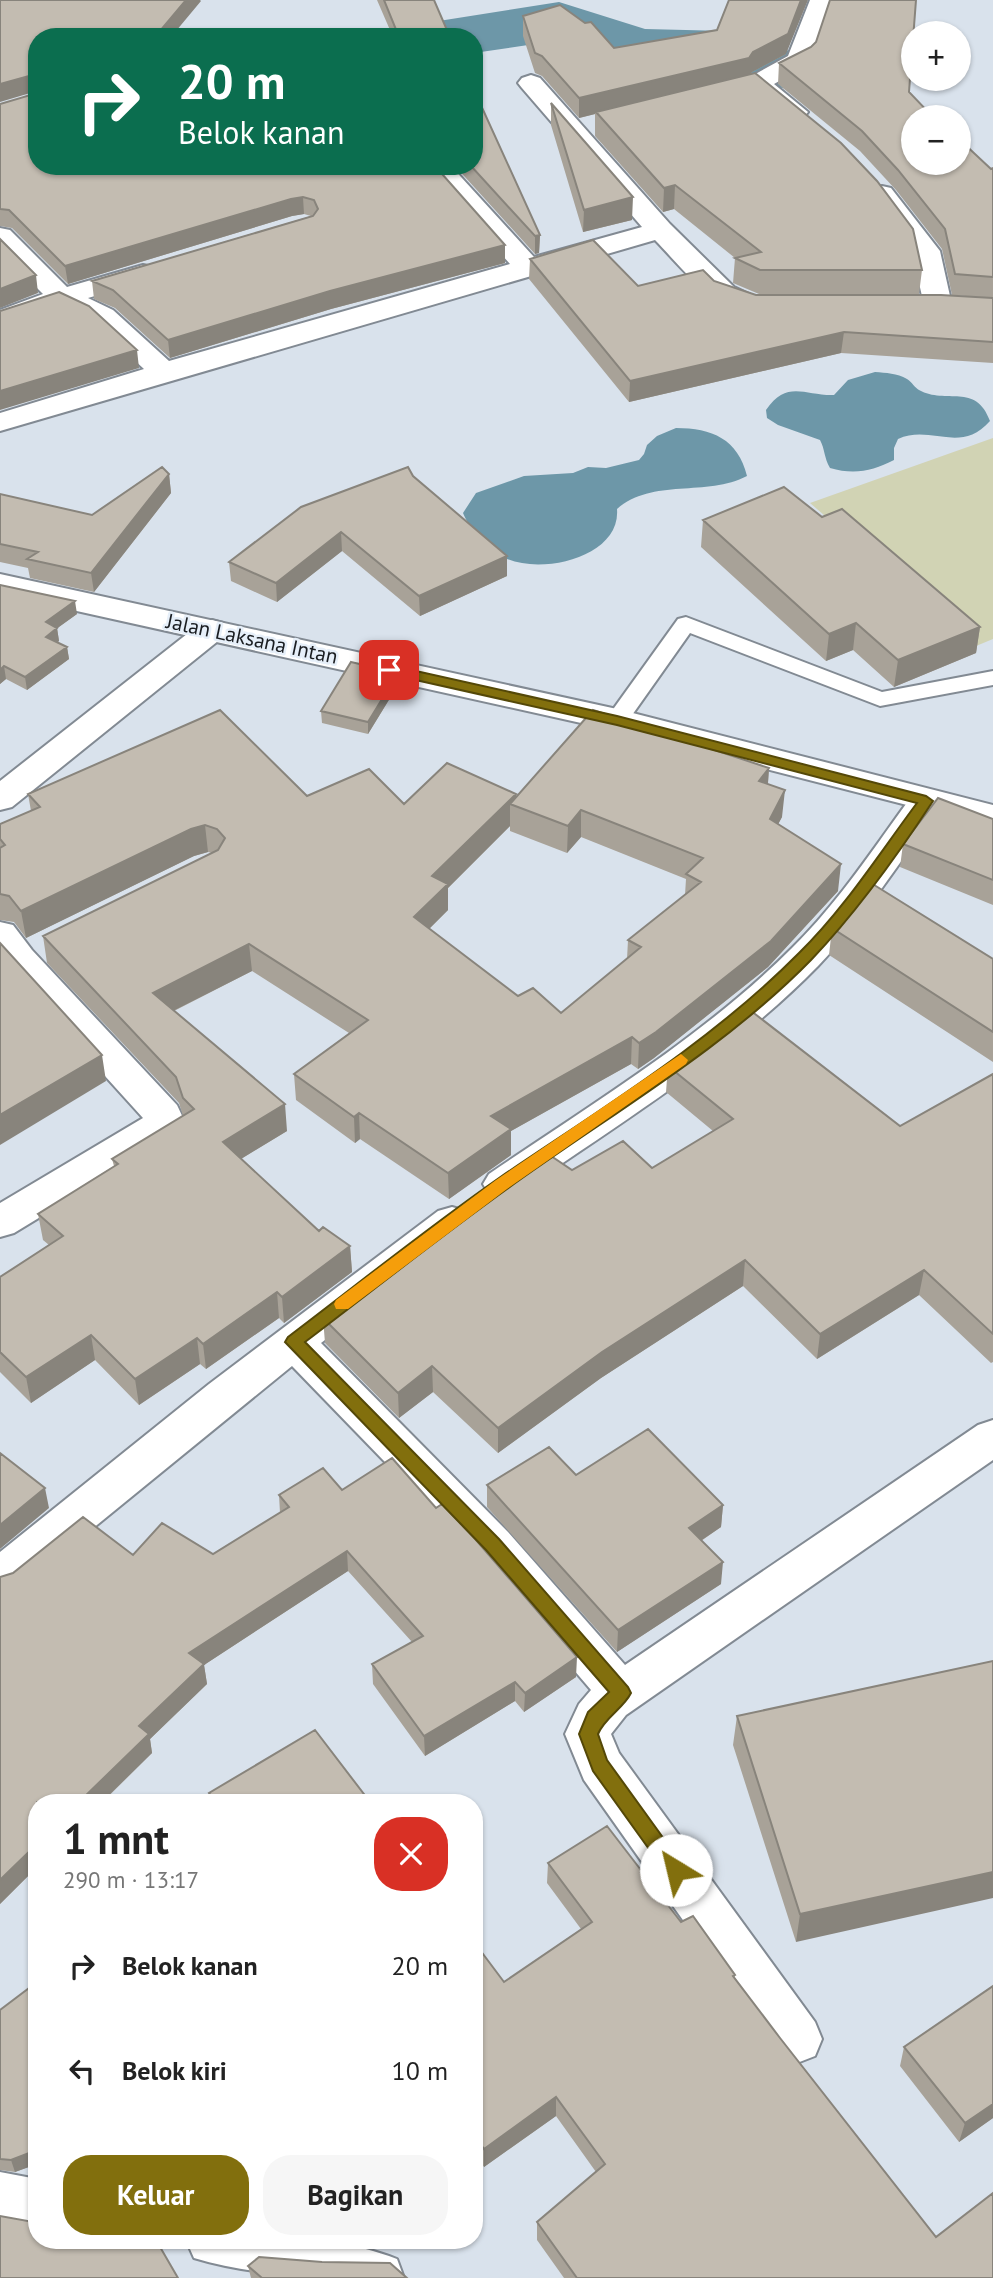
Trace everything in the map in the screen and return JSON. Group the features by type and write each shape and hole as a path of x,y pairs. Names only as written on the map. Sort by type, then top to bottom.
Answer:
{"street":[{"path":"732,91 761,82 794,64 804,48 822,0"},
{"path":"761,82 818,133"},
{"path":"531,83 660,230 724,293 754,305 770,306"},
{"path":"573,130 599,124"},
{"path":"444,175 528,267"},
{"path":"867,178 926,251 951,306 910,305"},
{"path":"0,422 164,372 660,230"},
{"path":"0,236 62,297 103,316 164,372"},
{"path":"0,320 62,297 169,265"},
{"name":"Jalan Laksana Intan","path":"0,584 617,720 993,816"},
{"path":"0,799 212,631"},
{"path":"0,1578 90,1502 294,1342 502,1185 643,1088 745,1012 806,956 858,894 926,801"},
{"path":"0,1222 166,1122 163,1115 21,947"},
{"path":"294,1342 493,1545 621,1693"},
{"path":"797,2039 600,1765 588,1734 595,1718 621,1693 993,1437"},
{"path":"0,2198 28,2204"},
{"path":"251,2249 378,2278"}],"lane":[{"path":"617,720 686,624 880,699 993,678"}],"green space":[{"path":"993,438 993,639 976,646 810,503"}],"water":[{"path":"875,372 903,377 929,394 969,398 984,409 990,421 968,436 956,438 910,435 898,439 894,448 894,460 879,467 855,471 830,468 820,440 778,425 767,418 766,410 781,395 797,391 834,395 848,380"},
{"path":"676,428 701,430 722,438 737,453 747,476 715,486 663,490 631,500 617,509 615,526 606,540 592,551 556,563 518,562 503,557 480,538 463,513 476,493 524,476 573,473 588,467 606,468 639,460 647,445 657,436"}],"building":[{"path":"0,0 186,0 163,28 28,28 28,76 0,84"},
{"path":"384,0 434,0 446,28 395,28"},
{"path":"729,0 801,0 788,34 753,52 749,58 579,98 542,56 535,53 523,16 560,5 585,23 591,22 614,48 717,30"},
{"path":"830,0 916,0 914,21 901,21 901,91 909,91 921,105 901,105 901,174 862,131 779,63 816,42"},
{"path":"755,73 841,143 877,181 913,229 922,270 760,270 735,258 761,252 675,185 664,188 596,112"},
{"path":"28,96 28,175 443,175 505,245 330,291 168,340 113,290 92,281 313,216 318,209 314,200 303,197 291,199 65,266 9,210 0,209 0,104"},
{"path":"551,103 633,197 584,210"},
{"path":"483,110 540,235 535,236 479,175 483,175"},
{"path":"971,150 993,168 993,277 955,274 945,229 902,175 971,175"},
{"path":"0,239 36,275 0,289"},
{"path":"593,240 638,286 703,270 714,281 756,295 941,295 993,298 993,342 844,332 630,381 530,259"},
{"path":"59,292 89,306 137,350 0,391 0,311"},
{"path":"162,467 169,474 91,573 27,559 38,552 0,544 0,494 92,515"},
{"path":"408,467 413,476 507,556 419,596 341,532 276,583 229,562 301,507"},
{"path":"784,487 822,517 842,509 980,627 898,660 856,623 829,634 703,520"},
{"path":"0,585 75,601 46,622 57,628 46,637 67,647 25,677 4,666 0,670"},
{"path":"351,662 398,673 368,722 321,711"},
{"path":"220,710 307,796 369,769 404,804 447,763 516,794 432,876 448,884 414,917 518,996 533,988 561,1013 641,947 628,940 701,882 686,874 703,858 581,810 568,826 510,804 593,710 769,768 759,781 785,790 770,819 841,864 771,941 656,1032 639,1043 632,1037 491,1116 511,1129 448,1173 359,1113 354,1117 294,1074 368,1020 249,944 153,993 285,1104 223,1142 319,1231 323,1227 350,1246 282,1297 277,1292 203,1344 197,1338 135,1379 91,1335 26,1377 0,1352 0,1277 63,1236 38,1214 118,1164 112,1159 194,1109 183,1098 176,1077 43,936 218,850 225,838 217,829 205,825 191,829 21,911 9,896 0,894 0,848 5,845 0,839 0,824 40,807 28,794"},
{"path":"938,798 993,819 993,880 903,844"},
{"path":"871,883 993,959 993,1032 832,928"},
{"path":"0,943 102,1055 0,1115"},
{"path":"746,1007 900,1126 993,1074 993,1334 924,1270 820,1334 745,1260 602,1352 498,1428 432,1366 398,1393 323,1318 545,1152 572,1170 623,1141 652,1168 733,1119 668,1066"},
{"path":"648,1429 723,1505 689,1528 723,1562 618,1630 487,1485 549,1447 576,1475"},
{"path":"0,1453 45,1488 0,1525"},
{"path":"392,1458 436,1508 442,1504 476,1540 577,1657 525,1693 515,1682 424,1736 372,1664 423,1636 347,1551 189,1653 204,1664 139,1726 149,1734 87,1794 28,1794 28,1853 0,1880 0,1577 13,1573 83,1517 133,1555 162,1523 213,1554 289,1507 279,1495 323,1468 342,1490"},
{"path":"993,1661 993,1872 800,1914 737,1716"},
{"path":"315,1730 364,1794 210,1794"},
{"path":"607,1826 681,1922 693,1916 735,1975 733,1976 936,2237 993,2193 993,2278 577,2278 537,2222 605,2164 556,2097 483,2148 483,1954 504,1982 592,1922 548,1863"},
{"path":"993,1986 993,2104 965,2123 904,2047"},
{"path":"28,1989 28,2153 11,2160 0,2159 0,2010"},
{"path":"0,2216 28,2221 28,2249 161,2249 178,2278 0,2278"},
{"path":"259,2257 322,2262 390,2263 407,2278 262,2278 248,2266"}],"waterway":[{"path":"483,32 559,21 639,48 726,50 758,64 835,79"}],"slow traffic":[{"path":"342,1304 502,1185 681,1060"}],"route":[{"path":"389,670 617,720 926,801 858,894 806,956 745,1012 643,1088 502,1185 294,1342 493,1545 621,1693 595,1718 588,1734 600,1765 676,1870"}]}
